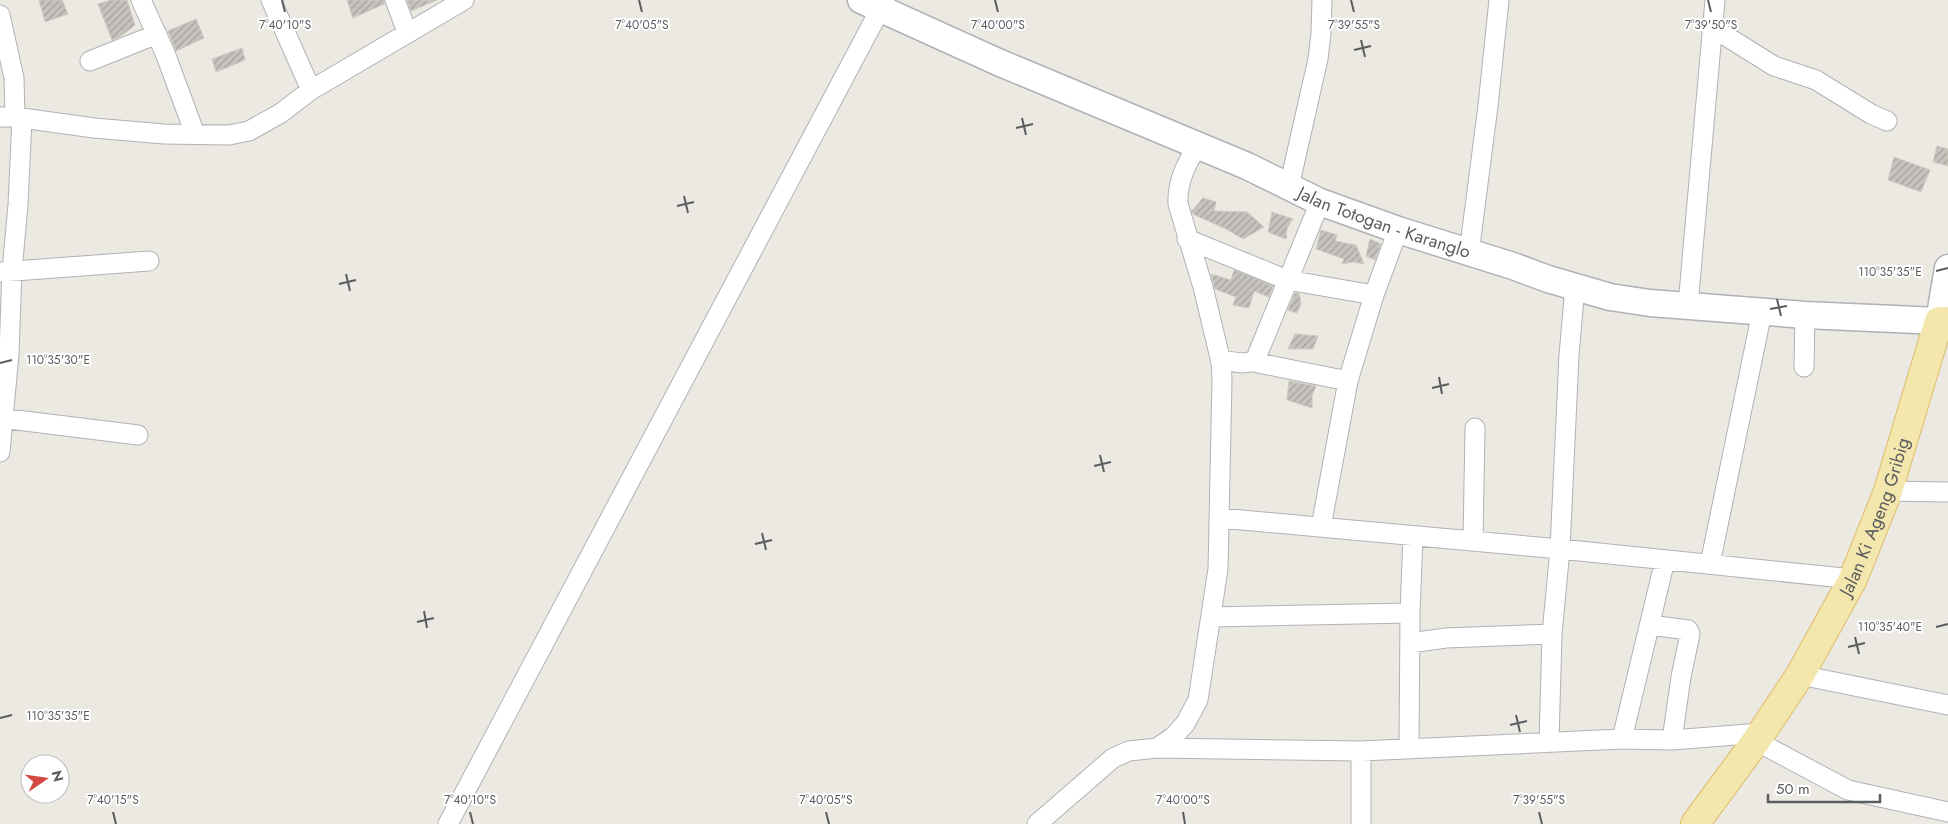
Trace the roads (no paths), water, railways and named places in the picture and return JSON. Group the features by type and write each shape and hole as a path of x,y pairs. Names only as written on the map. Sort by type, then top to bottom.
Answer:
{"main road":[{"name":"Jalan Totogan - Karanglo","path":"876,3 998,62 1247,166 1320,202 1398,230 1575,287 1610,297 1650,303 1806,315 1943,321"},
{"path":"1943,321 1948,268"},
{"name":"Jalan Ki Ageng Gribig","path":"1695,824 1759,737 1800,675 1853,579 1888,491 1943,321"}],"street":[{"path":"141,0 157,34 195,134"},
{"path":"271,0 311,90"},
{"path":"395,0 407,32"},
{"path":"12,117 126,132 229,135 249,131 281,113 311,90 464,0"},
{"path":"1289,187 1318,59 1322,0"},
{"path":"1469,253 1488,106 1499,0"},
{"path":"1688,305 1715,0"},
{"path":"448,824 876,3"},
{"path":"0,15 14,78 12,117 18,205 6,272 9,354 1,418 0,452"},
{"path":"1713,28 1774,66 1816,80 1887,121"},
{"path":"90,61 157,34"},
{"path":"1157,748 1173,737 1185,724 1198,700 1218,569 1222,380 1220,360 1203,287 1178,204 1178,193 1183,173 1198,145"},
{"path":"1252,362 1261,350 1287,280 1320,202"},
{"path":"1321,527 1348,381 1374,295 1398,230"},
{"path":"1187,239 1287,280 1374,295"},
{"path":"6,272 149,262"},
{"path":"1550,742 1552,634 1560,549 1569,355 1575,287"},
{"path":"1710,564 1762,312"},
{"path":"1804,367 1806,315"},
{"path":"1220,360 1252,362 1348,381"},
{"path":"1,418 138,435"},
{"path":"1473,541 1475,428"},
{"path":"1888,491 1948,492"},
{"path":"1220,518 1560,549 1853,579"},
{"path":"1408,747 1413,536"},
{"path":"1622,739 1665,560"},
{"path":"1211,617 1410,613"},
{"path":"1650,625 1682,628 1688,630 1690,634 1681,677 1672,740"},
{"path":"1410,643 1446,638 1552,634"},
{"path":"1800,675 1948,705"},
{"path":"1037,824 1113,758 1129,751 1157,748 1361,751 1408,747 1622,739 1672,740 1759,737 1848,790 1948,812"},
{"path":"1361,751 1361,824"}]}
